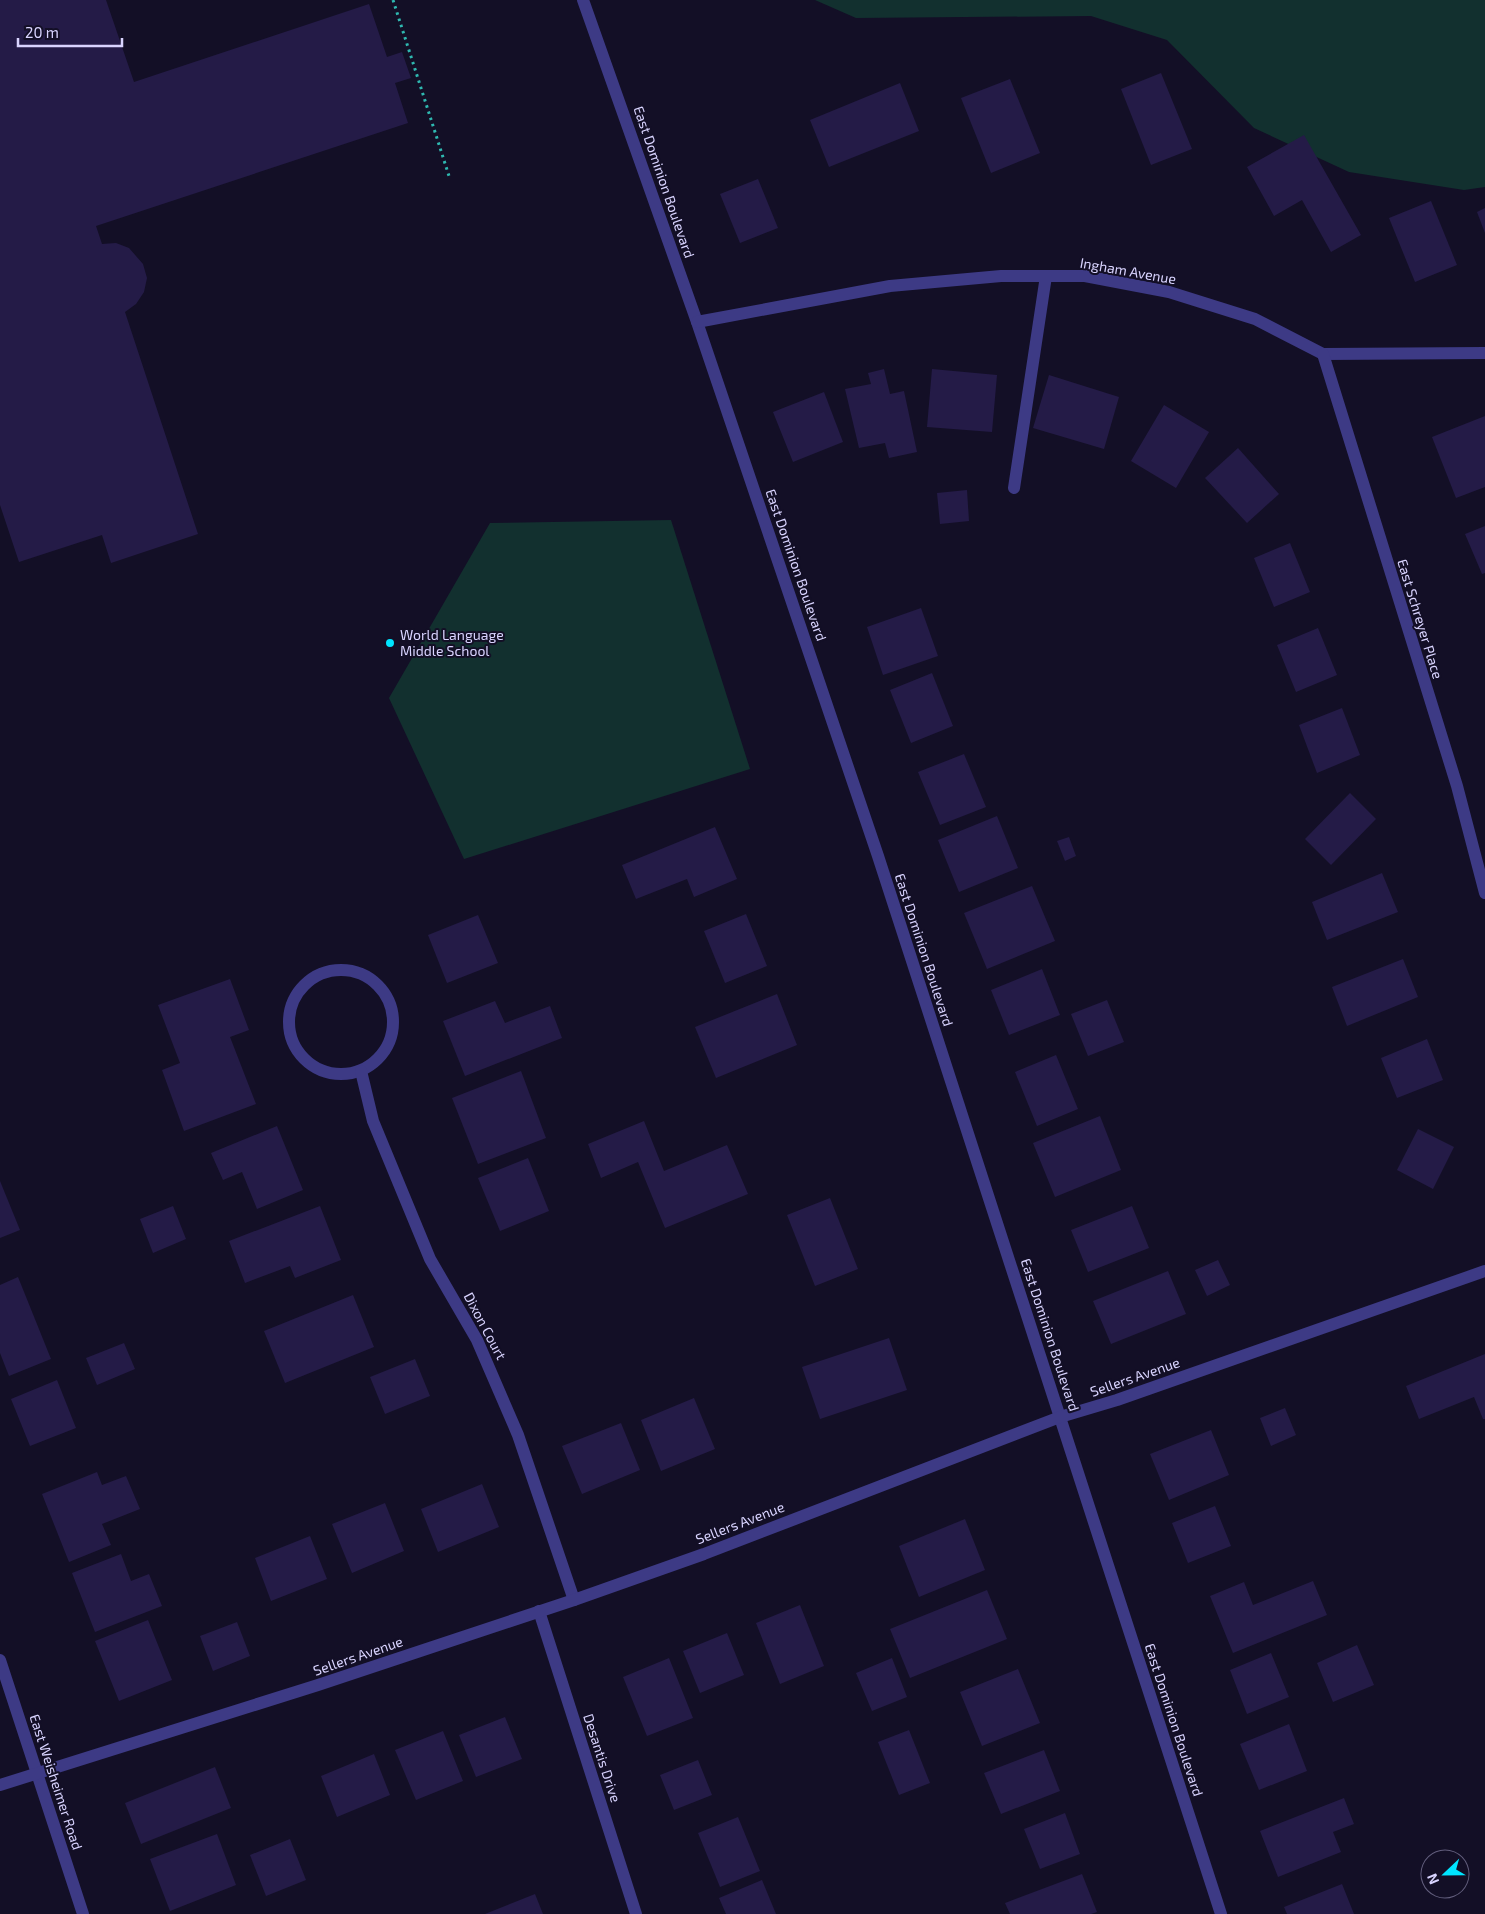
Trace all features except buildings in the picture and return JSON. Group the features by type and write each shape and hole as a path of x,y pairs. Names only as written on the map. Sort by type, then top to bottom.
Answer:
{"street":[{"name":"East Dominion Boulevard","path":"583,0 697,322 878,856 1221,1914"},
{"name":"Ingham Avenue","path":"697,322 890,286 1002,276 1085,276 1169,292 1255,319 1323,354 1485,353"},
{"path":"1014,488 1046,276"},
{"name":"East Schreyer Place","path":"1323,354 1457,786 1485,894"},
{"path":"346,969 363,974 377,983 388,997 393,1014 393,1032 387,1048 376,1062 361,1071 344,1074 327,1072 312,1065 299,1054 291,1038 288,1021 291,1004 299,990 312,978 328,970 346,969"},
{"name":"Dixon Court","path":"361,1071 373,1121 430,1259 477,1340 508,1410 574,1600"},
{"name":"Sellers Avenue","path":"0,1785 318,1685 574,1600 704,1554 1060,1417 1117,1400 1485,1270"},
{"name":"Desantis Drive","path":"539,1611 636,1914"},
{"name":"East Weisheimer Road","path":"0,1660 83,1914"}],"path":[{"path":"393,0 449,176"}],"green space":[{"path":"815,0 1485,0 1485,187 1464,190 1349,172 1254,128 1167,40 1091,16 856,18"},
{"path":"671,520 750,769 464,859 389,698 490,523"}],"place":[{"name":"World Language Middle School","path":"390,643"}]}
